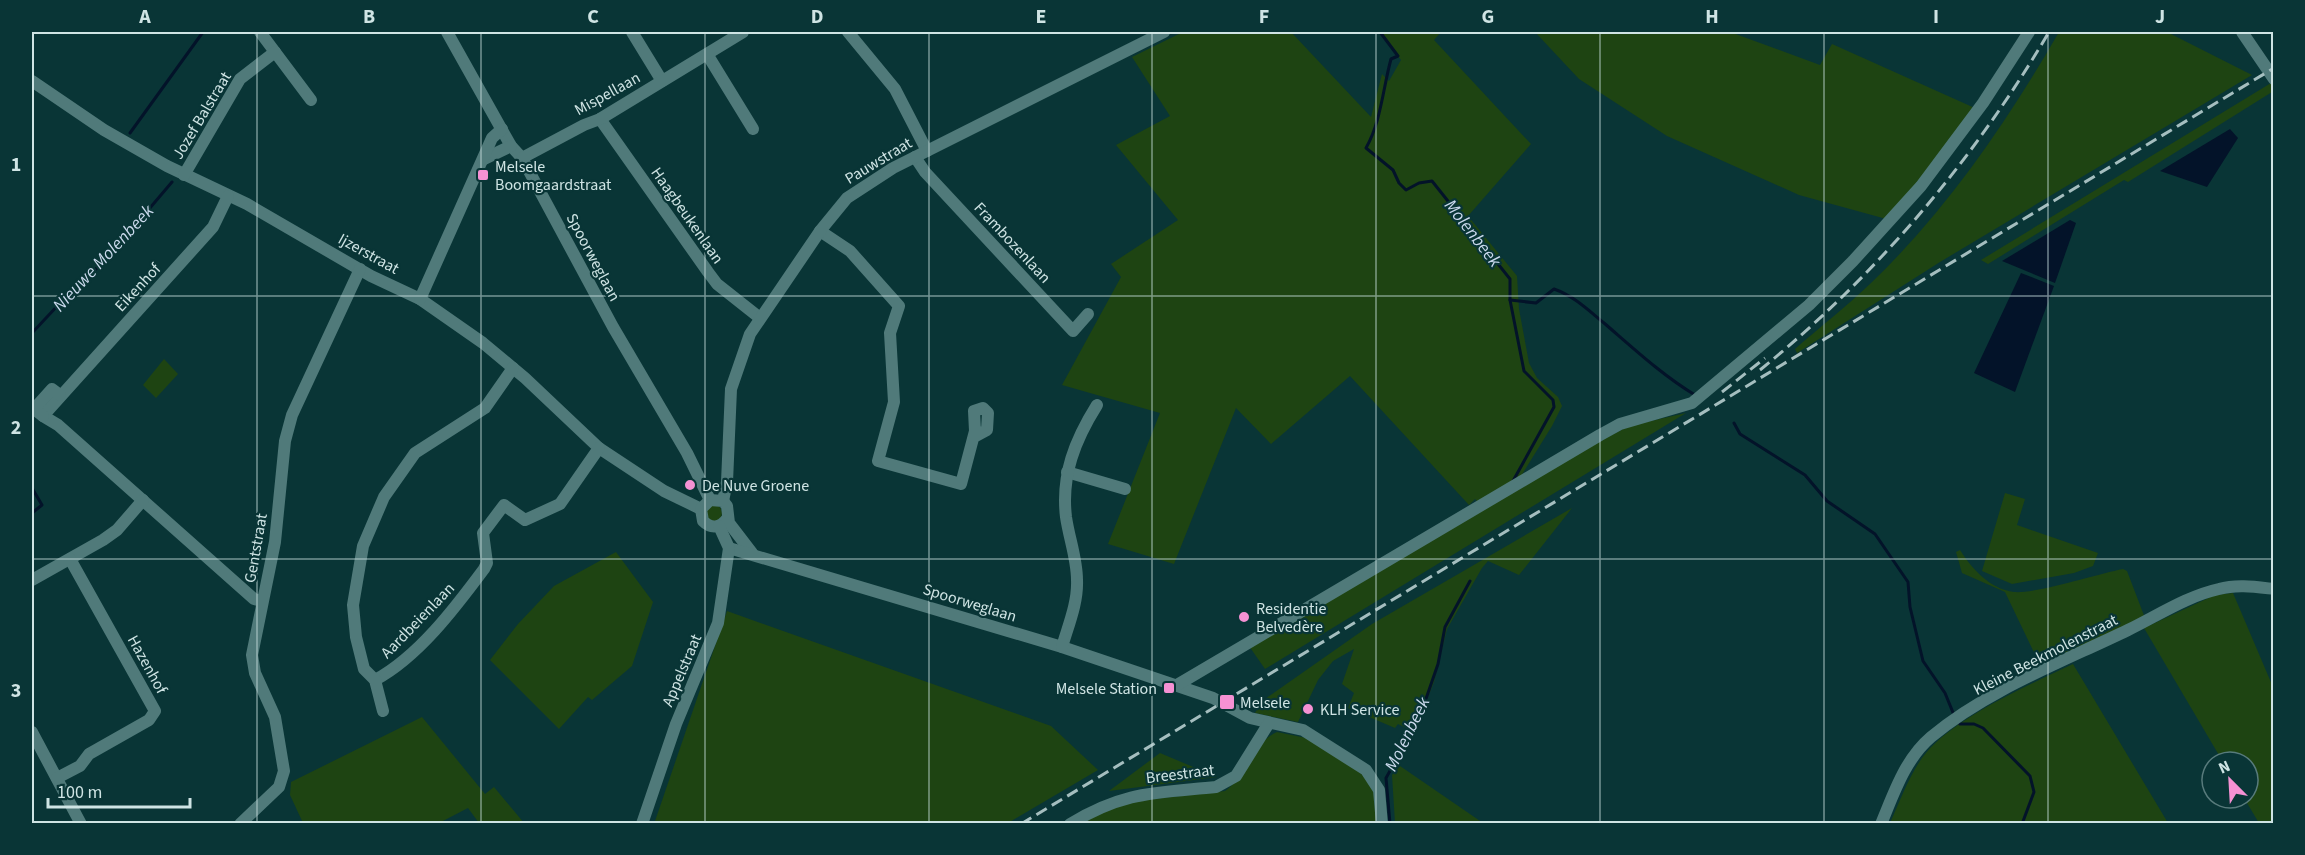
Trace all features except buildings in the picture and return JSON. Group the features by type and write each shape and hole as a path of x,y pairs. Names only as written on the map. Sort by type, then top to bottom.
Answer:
{"street":[{"path":"260,32 311,100"},
{"name":"Spoorweglaan","path":"447,32 511,146 522,158 613,327 687,453 711,503 703,521 712,527 723,523"},
{"path":"632,32 662,81"},
{"name":"Mispellaan","path":"522,158 600,119 743,32"},
{"path":"848,32 895,89 927,151"},
{"name":"Pauwstraat","path":"711,503 727,482 731,389 739,361 760,318 820,231 847,198 860,188 915,157 1164,32"},
{"path":"1177,685 1610,430 1636,419 1680,408 1710,390 1809,304 1888,224 1962,133 2029,32"},
{"path":"2242,32 2274,79"},
{"name":"Jozef Balstraat","path":"184,175 240,79 275,52"},
{"path":"707,54 753,129"},
{"name":"Ijzerstraat","path":"32,81 104,130 184,175 228,196 360,269 420,299 483,342 599,448 664,491 711,503"},
{"name":"Haagbeukenlaan","path":"600,119 717,284 760,318"},
{"path":"420,299 492,138 502,129"},
{"path":"484,159 511,146"},
{"name":"Frambozenlaan","path":"915,157 925,172 1074,331 1088,314"},
{"name":"Eikenhof","path":"228,196 213,227 43,416 58,425 254,599 262,601"},
{"path":"820,231 850,251 899,306 890,333 894,402 879,461 961,484 974,437"},
{"name":"Gentstraat","path":"240,824 279,787 284,771 275,717 252,664 262,601 275,542 285,441 292,415 360,269"},
{"name":"Aardbeienlaan","path":"383,711 375,680 364,669 356,637 353,605 363,546 384,497 416,453 430,441 465,423 485,408 513,368"},
{"path":"1062,647 1074,607 1077,580 1066,515 1067,472 1080,430 1096,405"},
{"name":"Aardbeienlaan","path":"375,680 393,671 452,612 484,569 487,563 483,533 504,505 525,520 560,504 599,448"},
{"path":"1067,472 1125,489"},
{"path":"32,580 117,530 143,500"},
{"name":"Spoorweglaan","path":"711,503 727,506 723,523"},
{"path":"723,523 729,548"},
{"name":"Spoorweglaan","path":"723,523 752,554"},
{"name":"Spoorweglaan","path":"729,548 1062,647 1177,685 1222,703 1250,718 1303,730 1366,770 1379,790 1382,824"},
{"name":"Appelstraat","path":"642,824 676,724 718,623 729,548"},
{"name":"Hazenhof","path":"57,778 80,766 89,754 149,720 155,711 70,559"},
{"path":"240,585 266,588"},
{"name":"Kleine Beekmolenstraat","path":"1881,824 1901,778 1916,754 1931,738 1974,708 2008,688 2202,593 2242,586 2274,589"},
{"name":"Breestraat","path":"1070,824 1106,803 1124,797 1216,788 1227,783 1236,776 1269,723"},
{"path":"32,732 81,824"}],"green space":[{"path":"1183,32 1291,32 1371,117 1382,74 1389,81 1401,60 1379,32 1441,32 1434,40 1531,144 1468,216 1517,276 1519,309 1529,363 1537,378 1558,397 1562,406 1518,481 1480,504 1475,499 1469,505 1350,376 1271,444 1236,408 1174,564 1108,544 1160,413 1062,385 1121,277 1111,264 1178,220 1116,145 1170,116 1132,57"},
{"path":"1535,32 1730,32 1820,65 1832,44 1977,109 1890,220 1799,195 1667,136 1579,79"},
{"path":"2059,32 2167,32 2252,75 1940,262 1797,353 1795,349 1862,292 1925,226 1997,132"},
{"path":"2271,83 2272,92 2128,182 2124,180 1988,264 1981,260"},
{"path":"164,359 178,374 156,398 143,385"},
{"path":"1686,413 1265,669 1249,646 1602,440 1629,426"},
{"path":"2005,493 2025,499 2017,525 2098,553 2093,566 2074,573 2012,584 1982,571"},
{"path":"711,505 717,505 722,513 720,519 711,521 706,516 706,510"},
{"path":"1572,508 1519,575 1488,561 1482,568 1447,629 1434,682 1414,732 1398,724 1395,728 1348,708 1354,693 1342,684 1354,649 1333,661 1318,680 1298,722 1255,713 1262,701 1372,624"},
{"path":"1960,550 1982,577 1997,587 2014,592 2051,587 2123,569 2127,571 2145,618 2041,667 2005,592 1962,573 1956,552"},
{"path":"616,552 653,602 632,666 592,700 588,697 559,729 490,660 518,624 554,586"},
{"path":"2233,593 2273,687 2273,823 2259,823 2251,810 2260,810 2260,750 2216,750 2144,628 2215,595"},
{"path":"727,611 1051,726 1098,770 1008,823 654,824"},
{"path":"2073,664 2168,823 1890,823 1904,790 1922,758 1951,730 1991,704"},
{"path":"422,717 485,794 494,787 524,823 479,823 468,808 439,823 303,823 290,795 291,782"},
{"path":"1277,732 1316,740 1367,778 1374,791 1377,824 1081,824 1118,803 1225,791 1233,785 1262,743"},
{"path":"1160,753 1217,777 1109,791"},
{"path":"1400,766 1483,823 1395,823 1392,775"}],"water":[{"path":"2230,129 2238,138 2207,187 2160,171"},
{"path":"2070,220 2076,223 2055,283 2002,261"},
{"path":"2021,273 2054,286 2015,392 1974,373"}],"waterway":[{"name":"Nieuwe Molenbeek","path":"130,133 203,32"},
{"name":"Molenbeek","path":"1380,32 1398,56 1391,59 1378,116 1366,148 1393,170 1399,183 1406,190 1419,183 1432,181 1510,279 1510,300 1524,371 1553,400 1554,407 1513,481"},
{"name":"Nieuwe Molenbeek","path":"32,333 75,287 104,262 172,182"},
{"path":"1510,300 1536,303 1554,289 1568,295 1659,370 1695,395"},
{"path":"1734,423 1740,434 1805,475 1827,501 1875,534 1908,582 1910,607 1923,661 1945,693 1954,715"},
{"name":"Nieuwe Molenbeek","path":"32,488 42,505 32,513"},
{"name":"Molenbeek","path":"1390,824 1386,778 1419,719 1438,664 1445,627 1470,581"},
{"path":"1960,724 1974,724 1983,728 2030,776 2034,792 2022,824"}],"railway":[{"path":"1760,370 1844,295 1920,214 1988,126 2020,80 2049,32"},
{"path":"1021,824 2274,68"},
{"path":"1722,392 1765,358"}],"place":[{"name":"Melsele Boomgaardstraat","path":"483,175"},
{"name":"De Nuve Groene","path":"690,485"},
{"name":"Residentie Belvedère","path":"1244,617"},
{"name":"Melsele Station","path":"1169,688"},
{"name":"Melsele","path":"1227,702"},
{"name":"KLH Service","path":"1308,709"}]}
